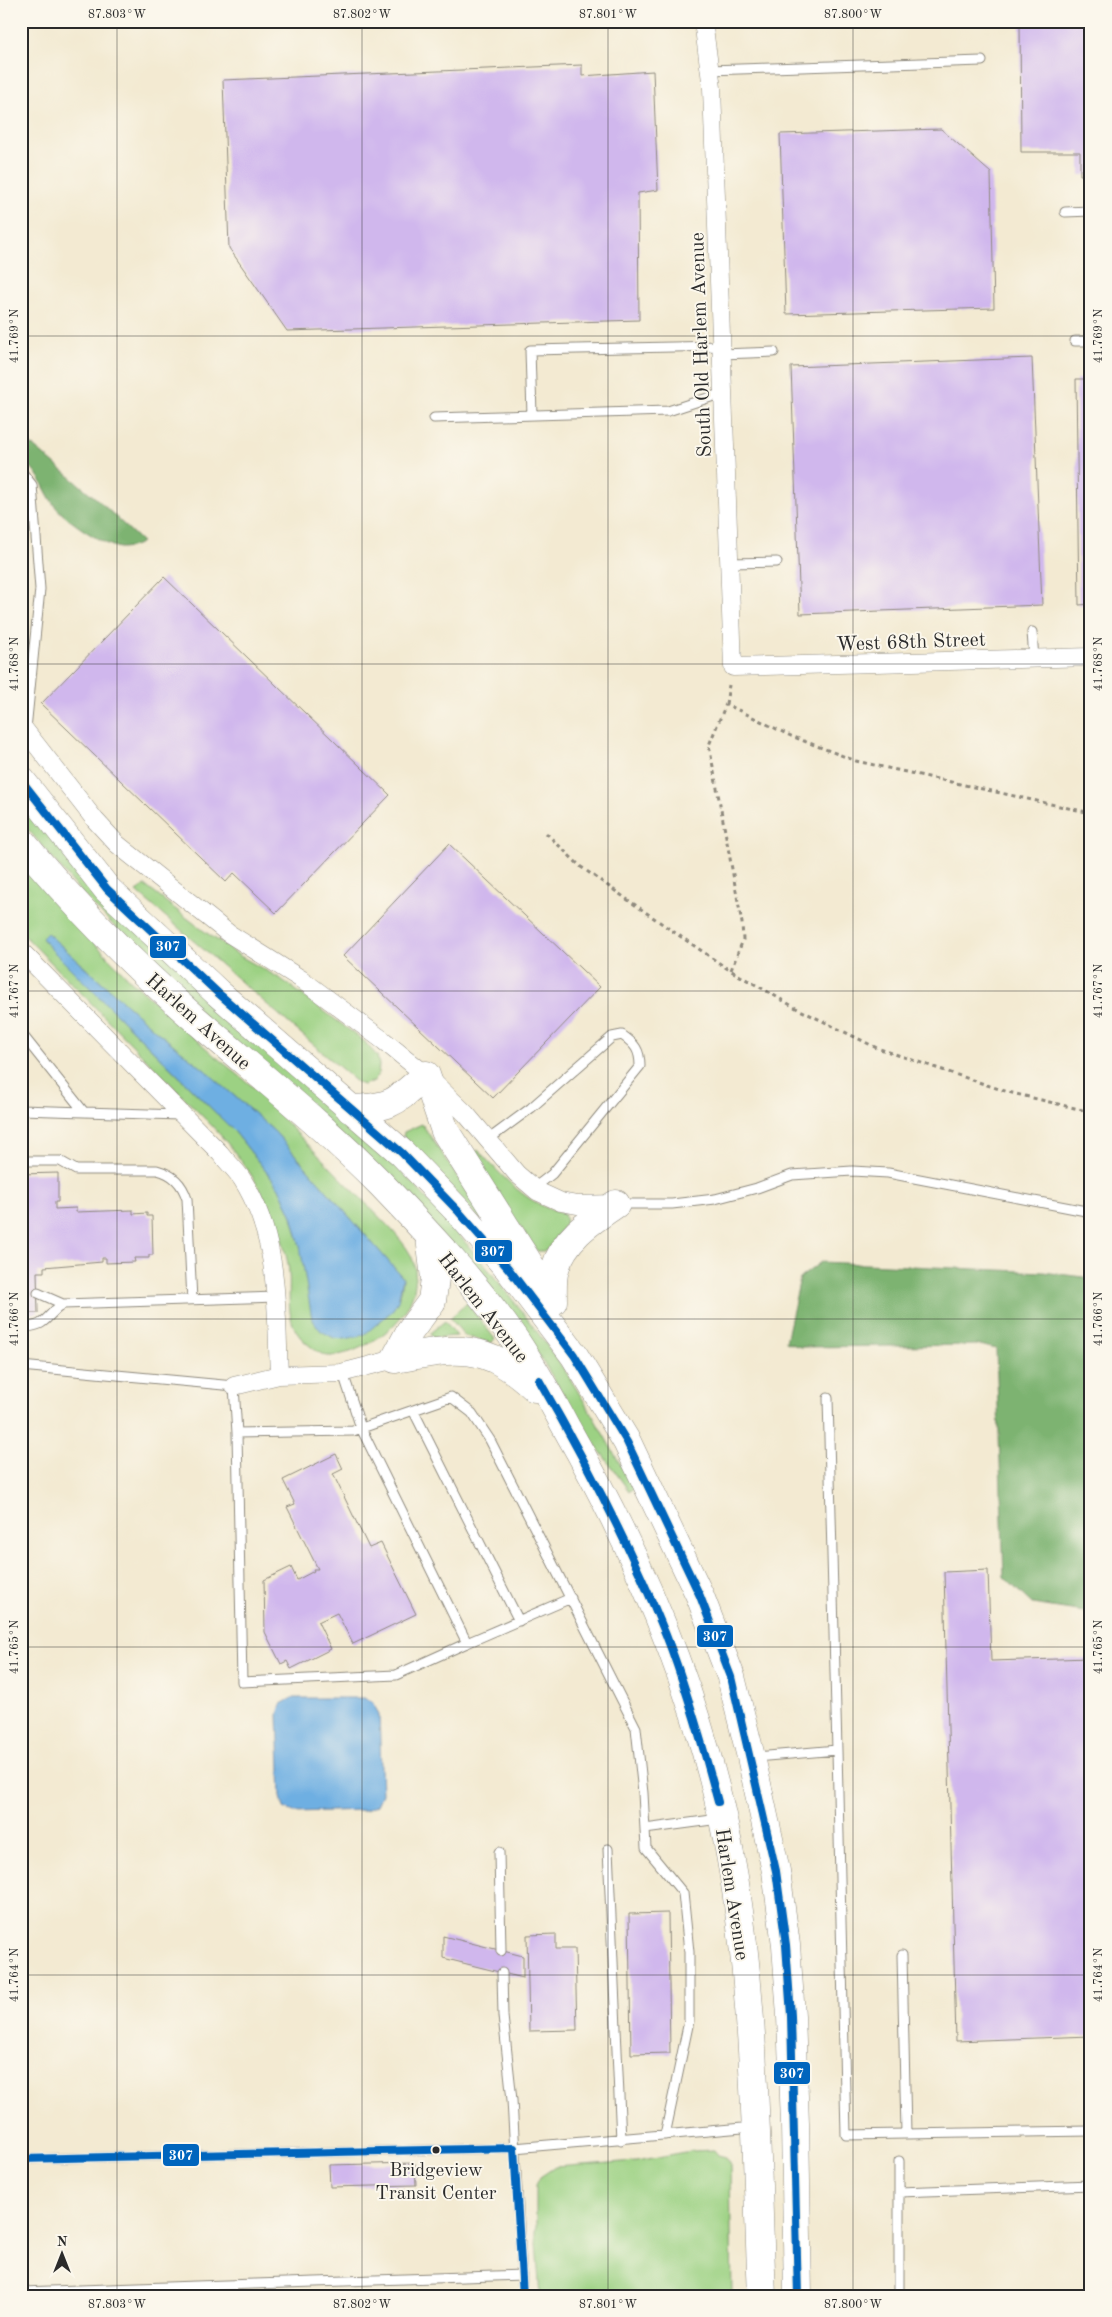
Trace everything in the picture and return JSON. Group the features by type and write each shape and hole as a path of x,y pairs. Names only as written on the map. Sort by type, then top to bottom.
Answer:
{"main road":[{"name":"Harlem Avenue","path":"21,780 114,895 218,993 402,1153 459,1212 508,1268 574,1355 627,1442 700,1596 731,1677 776,1871 786,1945 795,2124 798,2296"},
{"name":"Harlem Avenue","path":"21,841 84,913 137,966 321,1128 379,1182 430,1237 515,1340 556,1408 598,1484 662,1622 684,1680 710,1769 734,1877 751,2017 762,2296"},
{"path":"350,1109 377,1108 395,1102 426,1075 445,1131 553,1301 574,1355"},
{"path":"553,1301 555,1270 563,1252 585,1226 616,1204"},
{"path":"395,1359 410,1331 432,1301 435,1278 430,1237"},
{"path":"395,1359 453,1350 486,1355 505,1363 556,1408"}],"street":[{"name":"South Old Harlem Avenue","path":"703,21 712,88 732,667"},
{"name":"West 68th Street","path":"732,667 1091,657"},
{"path":"23,728 95,820 117,844 228,933 330,1000 426,1075 489,1139 517,1174 534,1188 561,1202 616,1204"},
{"path":"21,951 180,1115 220,1153 242,1179 269,1238 274,1268 279,1375"},
{"path":"234,1386 279,1375 343,1373 395,1359"}],"lane":[{"path":"709,70 982,61"},
{"path":"1065,212 1091,211"},
{"path":"1075,341 1091,341"},
{"path":"532,415 530,350 721,350 774,352"},
{"path":"434,418 668,411 723,393"},
{"path":"21,471 32,485 40,589 23,728"},
{"path":"729,563 777,562"},
{"path":"1032,632 1034,659"},
{"path":"21,1033 84,1112"},
{"path":"489,1139 531,1108 612,1037 622,1035 633,1042 640,1053 640,1066 552,1174 534,1188"},
{"path":"21,1110 180,1115"},
{"path":"21,1162 60,1161 76,1170 157,1170 168,1173 178,1181 187,1199 192,1300"},
{"path":"616,1204 672,1204 715,1199 757,1188 792,1175 852,1171 888,1173 1091,1212"},
{"path":"38,1293 63,1304 275,1297"},
{"path":"21,1327 35,1327 46,1322 54,1310 63,1304"},
{"path":"21,1366 234,1386 237,1433 242,1682 396,1675 570,1598"},
{"path":"343,1373 361,1428 467,1643"},
{"path":"237,1433 353,1431 451,1397 472,1413 490,1440 636,1728 646,1848 683,1893 689,1952 689,2021 665,2135"},
{"path":"828,1398 846,2135 1091,2131"},
{"path":"413,1410 519,1621"},
{"path":"751,1757 837,1750"},
{"path":"645,1829 722,1819"},
{"path":"608,1849 621,2140"},
{"path":"499,1852 501,1951"},
{"path":"902,1955 906,2133"},
{"path":"502,1973 502,2016 512,2100 523,2296"},
{"path":"21,2160 514,2148 754,2127"},
{"path":"899,2160 899,2296"},
{"path":"899,2192 1091,2186"},
{"path":"21,2292 185,2291 522,2275"}],"path":[{"path":"731,970 743,940 742,922 709,745 726,704 791,736 856,761 1091,813"},
{"path":"546,833 581,867 731,970 796,1008 877,1048 1008,1092 1091,1112"}],"green space":[{"path":"21,436 98,500 142,542 126,548 113,546 95,537 67,518 55,506 33,469 21,459"},
{"path":"21,503 26,617 25,692 21,693"},
{"path":"21,802 402,1172 445,1219 486,1267 545,1342 591,1413 634,1489 629,1491 597,1447 533,1346 85,897 21,821"},
{"path":"21,861 130,980 215,1056 257,1090 277,1113 392,1230 412,1258 415,1269 415,1284 412,1297 398,1321 376,1339 363,1346 350,1352 333,1356 321,1354 302,1339 292,1321 289,1301 289,1270 282,1240 268,1204 250,1173 214,1128 21,932","holes":["47,933 156,1031 206,1071 275,1132 403,1278 401,1291 396,1303 379,1322 300,1246 292,1216 279,1188 235,1132 42,938"]},
{"path":"144,885 204,931 240,956 281,979 364,1041 377,1056 378,1074 374,1081 363,1085 358,1083 137,892"},
{"path":"422,1124 484,1216 480,1219 403,1138 404,1132"},
{"path":"478,1150 516,1189 538,1204 564,1214 566,1223 546,1251 537,1251 472,1155"},
{"path":"821,1262 1043,1272 1091,1278 1091,1613 1032,1604 1004,1577 996,1349 979,1345 800,1347 786,1342 800,1278"},
{"path":"467,1303 495,1339 491,1343 465,1336 450,1318"},
{"path":"445,1321 457,1336 432,1338 430,1333"},
{"path":"714,2150 718,2155 726,2157 730,2163 732,2296 540,2296 536,2243 536,2185 540,2177 555,2167 636,2161 691,2151"}],"water":[{"path":"47,933 156,1031 206,1071 275,1132 403,1278 398,1301 392,1311 364,1335 345,1339 334,1338 321,1331 312,1319 300,1246 292,1216 279,1188 235,1132 51,949 42,938"},
{"path":"292,1698 364,1698 372,1702 379,1714 382,1794 377,1805 366,1810 294,1812 284,1808 281,1797 278,1715 281,1704"}],"building":[{"path":"1020,21 1091,21 1091,175 1080,175 1080,152 1021,152"},
{"path":"582,65 582,76 653,71 658,190 638,193 639,320 287,331 229,248 223,80"},
{"path":"941,129 991,173 994,308 786,314 780,134"},
{"path":"1032,358 1042,605 800,614 791,367"},
{"path":"1076,379 1091,379 1091,604 1079,605"},
{"path":"164,577 390,795 276,913 234,873 226,882 41,704"},
{"path":"449,844 600,987 493,1098 343,956"},
{"path":"58,1173 58,1202 55,1202 55,1209 76,1208 76,1212 133,1210 133,1214 147,1213 147,1216 152,1216 153,1255 149,1255 149,1258 134,1258 135,1262 106,1263 106,1258 102,1258 102,1262 44,1267 44,1272 37,1272 38,1313 21,1313 21,1174"},
{"path":"336,1454 343,1469 333,1474 369,1548 381,1543 416,1614 353,1644 337,1613 318,1622 331,1649 291,1669 287,1661 281,1664 265,1632 264,1580 291,1567 297,1580 314,1571 313,1569 318,1569 287,1507 295,1504 283,1480"},
{"path":"988,1570 991,1661 1091,1658 1091,2036 956,2041 944,1572"},
{"path":"668,1913 670,2053 631,2054 629,1914"},
{"path":"556,1934 556,1949 575,1949 577,2030 529,2031 527,1935"},
{"path":"443,1936 523,1956 523,1978 443,1958"},
{"name":"Bridgeview Transit Center","path":"415,2163 416,2185 330,2187 329,2165"}],"transit line":[{"name":"307","path":"21,780 107,889 218,993 402,1153 459,1212 508,1268 574,1355 627,1442 700,1596 731,1677 776,1871 786,1945 791,2016 798,2296"},
{"name":"307","path":"539,1380 607,1505 638,1569 666,1635 688,1697 718,1802"},
{"name":"307","path":"21,2159 514,2148 523,2296"}],"place":[{"name":"Bridgeview Transit Center","path":"436,2150"}]}
